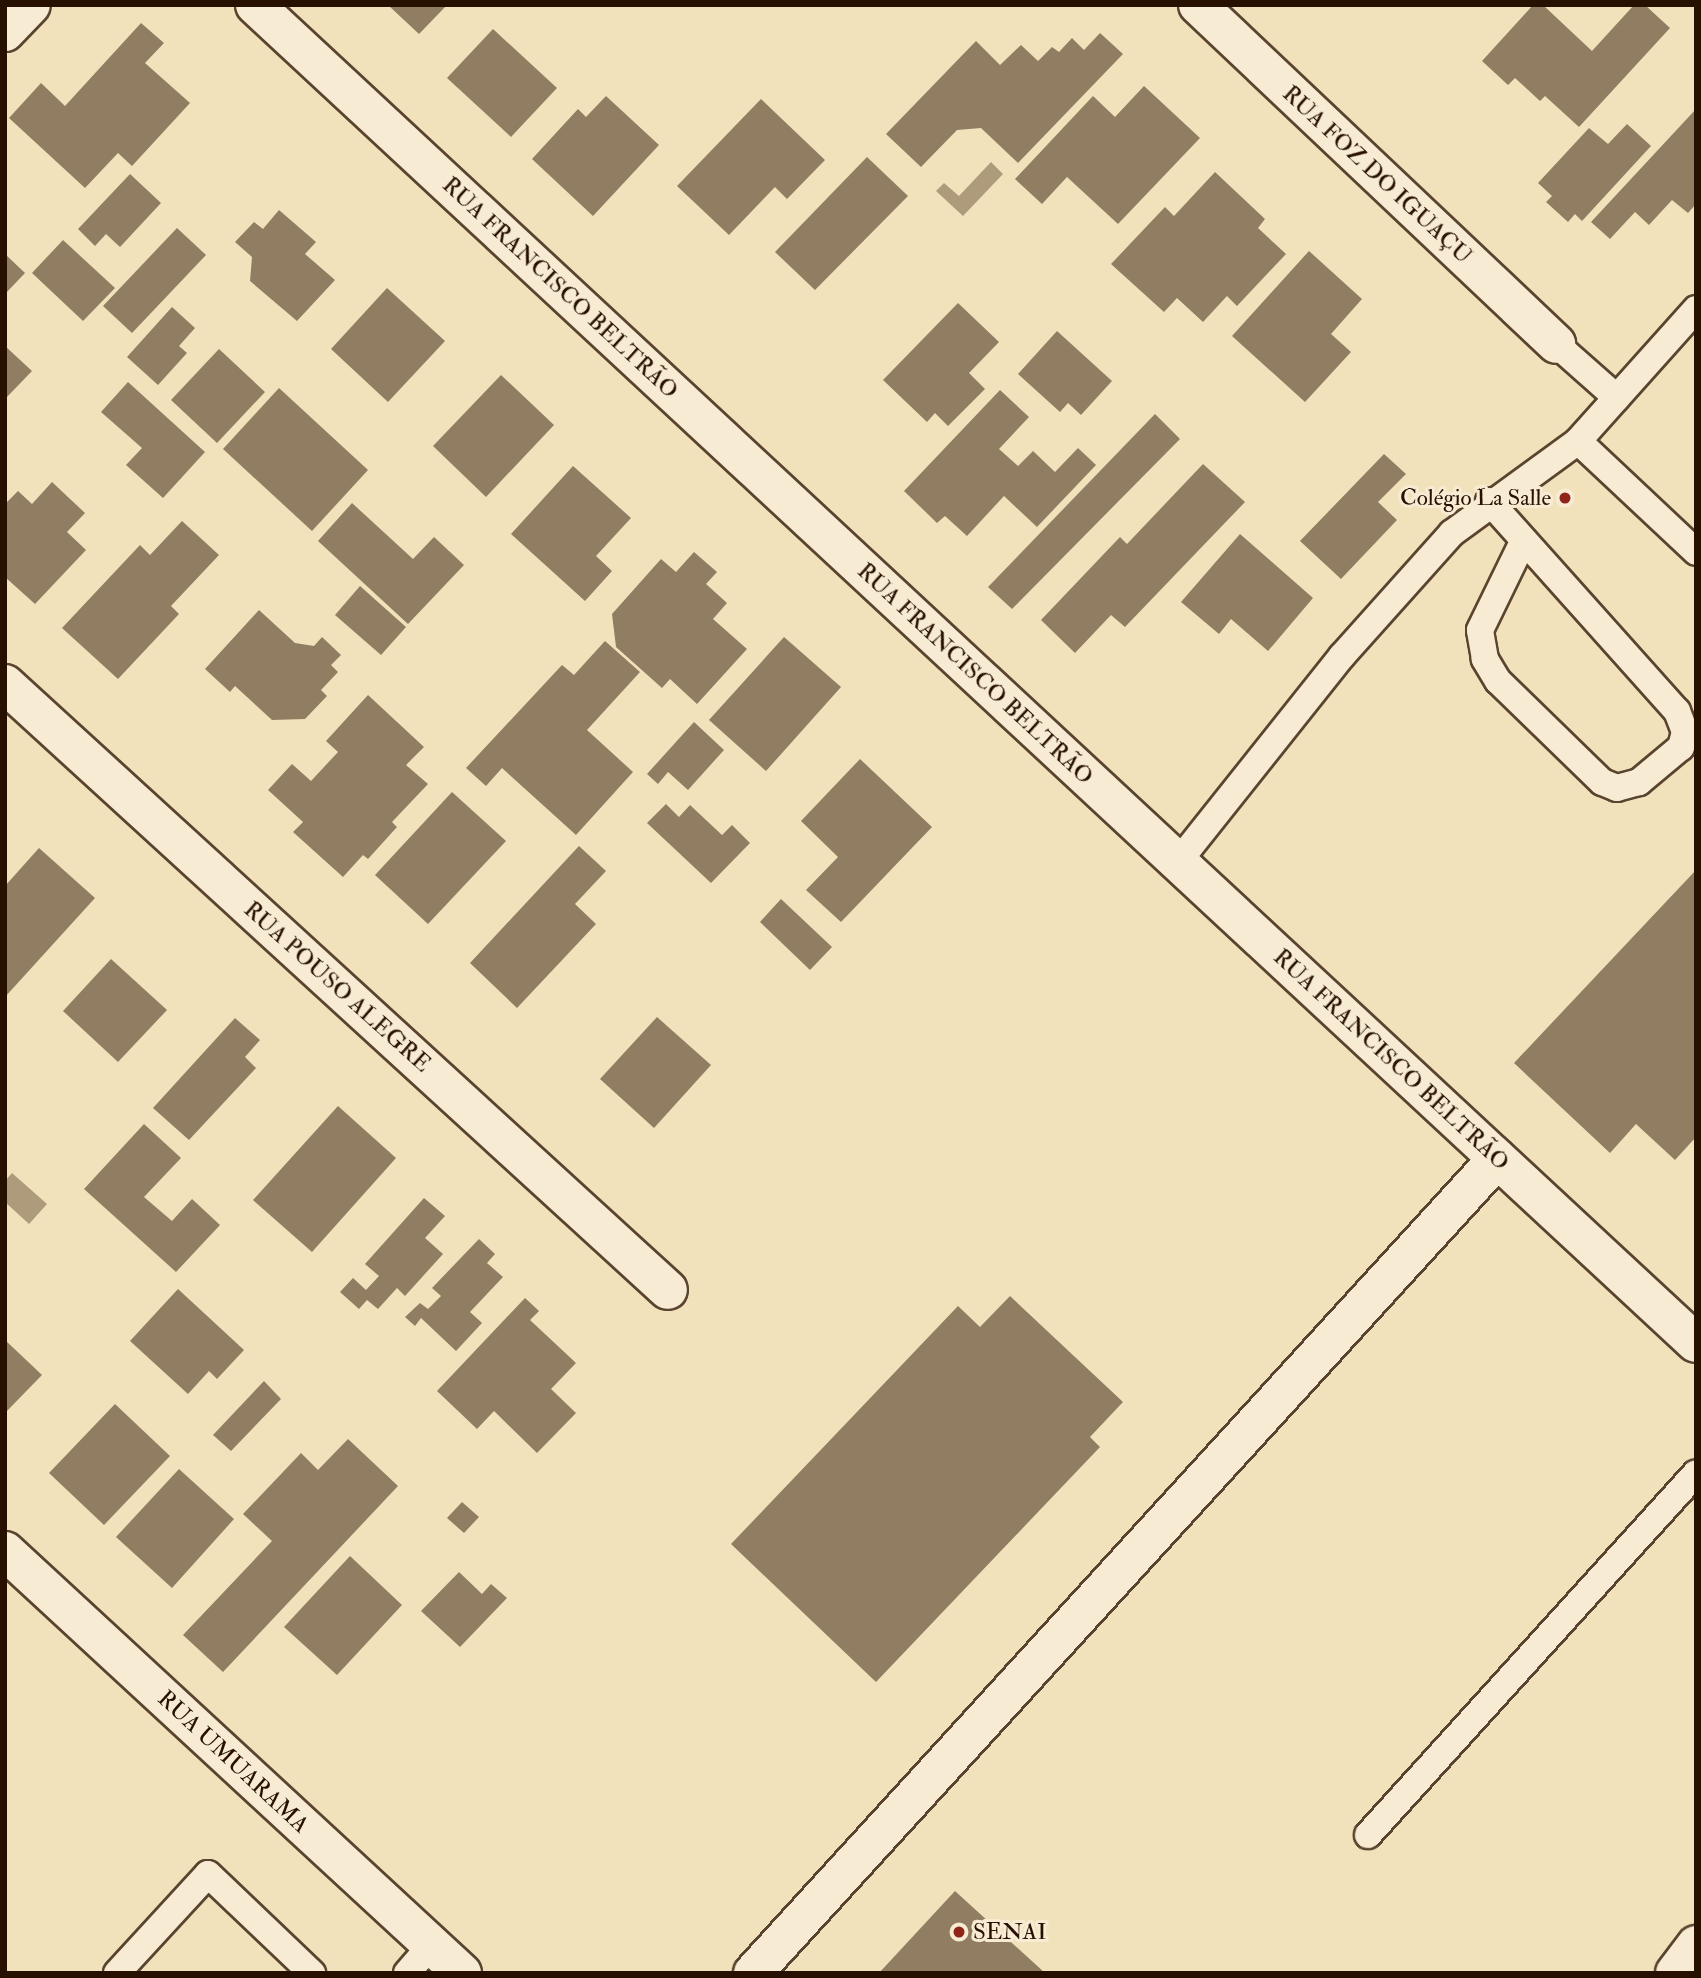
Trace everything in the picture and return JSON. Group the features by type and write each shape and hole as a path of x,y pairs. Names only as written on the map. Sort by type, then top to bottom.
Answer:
{"street":[{"path":"5,32 31,5"},
{"name":"RUA FRANCISCO BELTRÃO","path":"255,5 1696,1343"},
{"name":"RUA FOZ DO IGUAÇU","path":"1198,5 1556,344"},
{"name":"RUA POUSO ALEGRE","path":"5,684 668,1290"},
{"path":"753,1973 1497,1159"},
{"name":"RUA UMUARAMA","path":"5,1551 462,1973"},
{"path":"1675,1973 1696,1945"}],"lane":[{"path":"1178,862 1342,656 1452,533 1489,501 1578,441 1696,309"},
{"path":"1556,344 1616,397"},
{"path":"1578,441 1696,552"},
{"path":"1489,501 1677,711 1685,732 1681,747 1639,782 1618,788 1602,782 1498,681 1485,659 1480,630 1523,542"},
{"path":"1368,1835 1696,1473"},
{"path":"117,1973 208,1874 312,1973"},
{"path":"407,1973 432,1945"}],"shaded area":[{"path":"991,162 1003,174 963,216 936,191 944,183 959,196"},
{"path":"12,1173 47,1204 29,1224 5,1202 5,1181"}],"building":[{"path":"388,5 447,5 419,34"},
{"path":"1533,5 1543,5 1592,51 1634,5 1645,5 1670,28 1579,127 1545,96 1540,101 1515,78 1508,85 1482,61"},
{"path":"141,23 164,43 145,63 190,103 132,166 118,153 85,188 9,118 41,83 65,106"},
{"path":"493,29 557,88 511,137 447,78"},
{"path":"1100,33 1123,54 1018,163 981,128 957,130 921,167 886,134 976,41 1000,65 1021,45 1038,61 1052,47 1059,52 1072,38 1084,50"},
{"path":"1144,86 1200,138 1118,224 1067,177 1042,204 1015,179 1093,96 1115,117"},
{"path":"606,96 659,145 593,216 532,159 578,109 586,117"},
{"path":"761,99 825,160 787,199 775,187 729,235 677,186"},
{"path":"1696,109 1696,204 1688,213 1672,200 1649,225 1635,212 1610,239 1591,222"},
{"path":"1627,124 1651,146 1582,221 1575,214 1568,222 1546,202 1552,196 1538,183 1589,128 1608,144"},
{"path":"867,157 908,196 815,290 775,252"},
{"path":"1215,172 1265,219 1258,228 1286,254 1237,306 1227,296 1203,322 1177,298 1164,312 1111,264 1165,207 1174,216"},
{"path":"130,174 161,203 120,247 106,234 95,246 78,229"},
{"path":"279,210 316,242 305,254 335,280 297,321 250,281 252,257 235,242 254,222 263,229"},
{"path":"177,228 206,255 132,333 103,306"},
{"path":"63,240 115,288 83,321 32,273"},
{"path":"1309,251 1362,299 1331,334 1351,352 1305,402 1232,336"},
{"path":"5,254 25,273 5,294"},
{"path":"387,288 445,341 388,402 331,349"},
{"path":"958,303 999,342 969,373 985,389 948,426 935,413 927,422 883,380"},
{"path":"172,307 195,328 179,346 187,353 158,385 127,357"},
{"path":"1057,331 1112,381 1081,415 1068,403 1060,412 1018,374"},
{"path":"5,346 32,371 5,399"},
{"path":"219,349 265,392 217,443 171,400"},
{"path":"501,375 554,425 486,497 433,446"},
{"path":"128,382 205,452 163,498 126,465 142,448 101,412"},
{"path":"279,388 368,470 312,531 223,449"},
{"path":"1000,390 1029,417 999,449 1018,466 1033,451 1055,472 1078,448 1096,465 1037,527 1004,496 967,536 945,516 937,523 904,491"},
{"path":"1155,414 1180,439 1012,609 988,587"},
{"path":"1384,454 1406,474 1378,502 1397,520 1341,579 1300,541"},
{"path":"1203,464 1245,502 1125,627 1111,615 1075,653 1041,620 1120,537 1127,544"},
{"path":"573,466 631,518 596,556 612,571 585,601 511,534"},
{"path":"52,482 85,513 67,532 86,550 35,604 5,577 5,504 18,491 32,504"},
{"path":"352,503 413,559 434,537 464,565 408,624 318,541"},
{"path":"182,521 219,555 171,606 179,614 118,679 62,628 140,545 150,555"},
{"path":"1240,534 1313,598 1268,651 1231,619 1219,634 1181,602"},
{"path":"694,552 717,572 706,584 727,603 713,619 747,649 697,704 670,679 662,688 616,647 612,614 661,559 676,572"},
{"path":"360,586 406,627 381,655 335,615"},
{"path":"259,610 295,643 314,646 322,637 341,655 331,665 338,672 321,690 327,696 305,719 272,720 235,686 230,692 205,669"},
{"path":"784,637 841,687 766,771 709,720"},
{"path":"605,641 640,672 587,730 633,772 576,835 502,768 486,786 466,768 562,665 574,675"},
{"path":"368,695 424,747 406,765 428,784 392,822 397,827 368,859 363,855 343,877 293,832 303,822 268,790 292,764 311,781 338,752 326,741"},
{"path":"694,722 724,750 688,790 668,772 658,784 647,774"},
{"path":"860,759 932,827 841,922 806,890 838,857 801,821"},
{"path":"452,792 506,841 428,924 375,875"},
{"path":"666,804 679,817 690,805 722,835 732,825 750,843 711,883 647,823"},
{"path":"579,846 606,871 575,904 596,924 517,1008 470,963"},
{"path":"39,848 95,898 5,997 5,886"},
{"path":"1696,870 1696,1137 1675,1160 1636,1124 1610,1153 1514,1063"},
{"path":"781,899 832,947 810,970 760,922"},
{"path":"111,959 167,1010 118,1062 63,1011"},
{"path":"657,1017 711,1065 654,1128 600,1079"},
{"path":"235,1018 260,1040 245,1057 256,1068 189,1140 153,1108"},
{"path":"338,1106 396,1158 312,1252 253,1200"},
{"path":"144,1124 181,1158 144,1197 172,1221 192,1199 220,1225 176,1272 84,1189"},
{"path":"424,1198 445,1216 425,1238 443,1254 405,1296 397,1288 378,1309 367,1300 359,1309 340,1292 353,1278 366,1290 379,1276 365,1264"},
{"path":"479,1239 495,1254 487,1263 503,1277 470,1312 482,1323 456,1351 421,1318 415,1326 405,1317 420,1303 428,1309 441,1296 432,1288"},
{"path":"178,1289 244,1350 217,1379 209,1371 188,1394 130,1341"},
{"path":"1010,1296 1123,1402 1090,1437 1100,1447 876,1682 731,1544 958,1306 980,1327"},
{"path":"525,1298 539,1311 530,1320 576,1363 551,1389 576,1413 537,1453 494,1411 477,1429 437,1391"},
{"path":"5,1340 42,1375 5,1413"},
{"path":"264,1381 281,1399 231,1451 213,1435"},
{"path":"115,1404 170,1456 104,1525 49,1473"},
{"path":"348,1439 398,1486 223,1672 183,1635 272,1541 243,1514 301,1453 318,1470"},
{"path":"179,1469 234,1519 172,1588 116,1537"},
{"path":"462,1502 479,1517 464,1533 447,1518"},
{"path":"350,1556 402,1605 337,1675 284,1627"},
{"path":"459,1572 482,1594 491,1584 507,1598 460,1647 421,1611"},
{"name":"SENAI","path":"955,1891 1045,1973 879,1973"}],"place":[{"name":"Colégio La Salle","path":"1565,498"},
{"name":"SENAI","path":"959,1932"}]}
